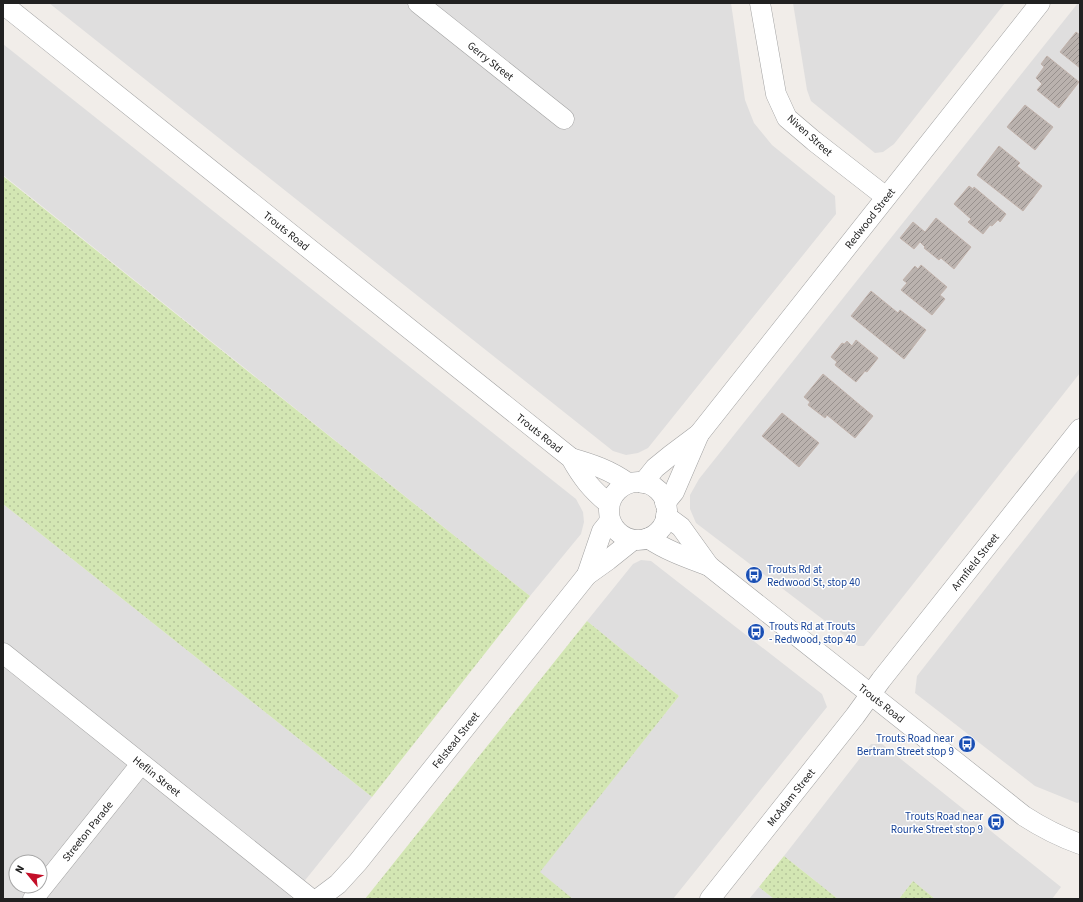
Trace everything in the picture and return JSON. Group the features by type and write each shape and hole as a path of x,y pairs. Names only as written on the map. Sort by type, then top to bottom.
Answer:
{"street":[{"name":"Gerry Street","path":"418,3 564,119"},
{"name":"Niven Street","path":"760,3 776,94 787,118 886,197"},
{"name":"Redwood Street","path":"666,509 699,434 1040,3"},
{"name":"Trouts Road","path":"3,4 571,458 581,476 596,493 610,513"},
{"name":"Armfield Street","path":"870,694 1080,429"},
{"name":"Redwood Street","path":"636,483 671,454 699,434"},
{"name":"Trouts Road","path":"571,458 591,463 636,483"},
{"path":"636,483 651,485 657,490 662,495 666,509 663,525 657,533 640,539 623,537 616,530 610,513 613,495 620,488 636,483"},
{"name":"Trouts Road","path":"666,509 709,566 1024,816 1043,829 1080,844"},
{"name":"Felstead Street","path":"587,575 594,551 610,513"},
{"name":"Trouts Road","path":"640,539 659,545 684,557 709,566"},
{"name":"Felstead Street","path":"318,899 338,884 358,862 587,575 640,539"},
{"name":"Heflin Street","path":"3,653 311,899"},
{"name":"McAdam Street","path":"710,899 855,716 870,694"},
{"name":"Streeton Parade","path":"33,899 142,764"}],"shaded area":[{"path":"49,3 731,3 745,100 754,123 772,145 835,196 836,214 648,448 638,453 626,455 613,451"},
{"path":"793,3 1005,3 894,144 883,152 875,153 811,101 807,90"},
{"path":"1078,3 1080,3 1080,373 864,646 858,646 696,523 690,509 690,495 699,479"},
{"path":"3,44 576,499 583,512 584,522 581,534 530,596 3,175"},
{"path":"1080,468 1080,802 1077,803 1035,786 915,693 917,676"},
{"path":"3,504 372,797 290,899 3,899"},
{"path":"641,560 651,561 822,694 827,707 673,899 573,899 539,872 679,696 587,621 633,564"},
{"path":"871,744 882,744 1061,887 1052,899 935,899 913,881 899,899 838,899 784,856"},
{"path":"759,887 774,899 749,899"}],"green space":[{"path":"3,176 530,596 372,797 3,504"},
{"path":"587,621 679,696 540,872 573,899 365,899"},
{"path":"784,856 838,899 774,899 759,887"},
{"path":"913,881 935,899 899,899"}],"building":[{"path":"1076,32 1080,35 1080,68 1060,52"},
{"path":"1047,56 1079,82 1059,108 1037,90 1042,84 1036,78 1044,67 1041,64"},
{"path":"1025,105 1053,127 1035,150 1007,127"},
{"path":"999,146 1020,163 1017,166 1042,186 1023,211 977,175"},
{"path":"969,186 973,189 974,187 1006,214 1000,222 998,220 992,226 990,225 983,234 968,222 971,219 954,204"},
{"path":"936,218 971,247 954,269 941,258 939,260 924,248 925,247 920,242 914,249 900,238 913,222 925,232"},
{"path":"921,265 947,287 940,295 945,299 932,315 901,290 907,283 903,280 915,266 918,269"},
{"path":"871,291 898,313 900,310 926,330 904,359 851,316"},
{"path":"856,340 878,358 867,372 865,371 856,382 835,365 837,362 831,357 842,343 844,344 847,341 852,346"},
{"path":"823,374 873,416 855,438 827,415 825,418 808,405 810,402 804,397"},
{"path":"782,413 819,443 799,467 762,436"}],"place":[{"name":"Trouts Rd at Redwood St, stop 40","path":"754,575"},
{"name":"Trouts Rd at Trouts - Redwood, stop 40","path":"756,632"},
{"name":"Trouts Road near Bertram Street stop 9","path":"967,744"},
{"name":"Trouts Road near Rourke Street stop 9","path":"996,822"}]}
